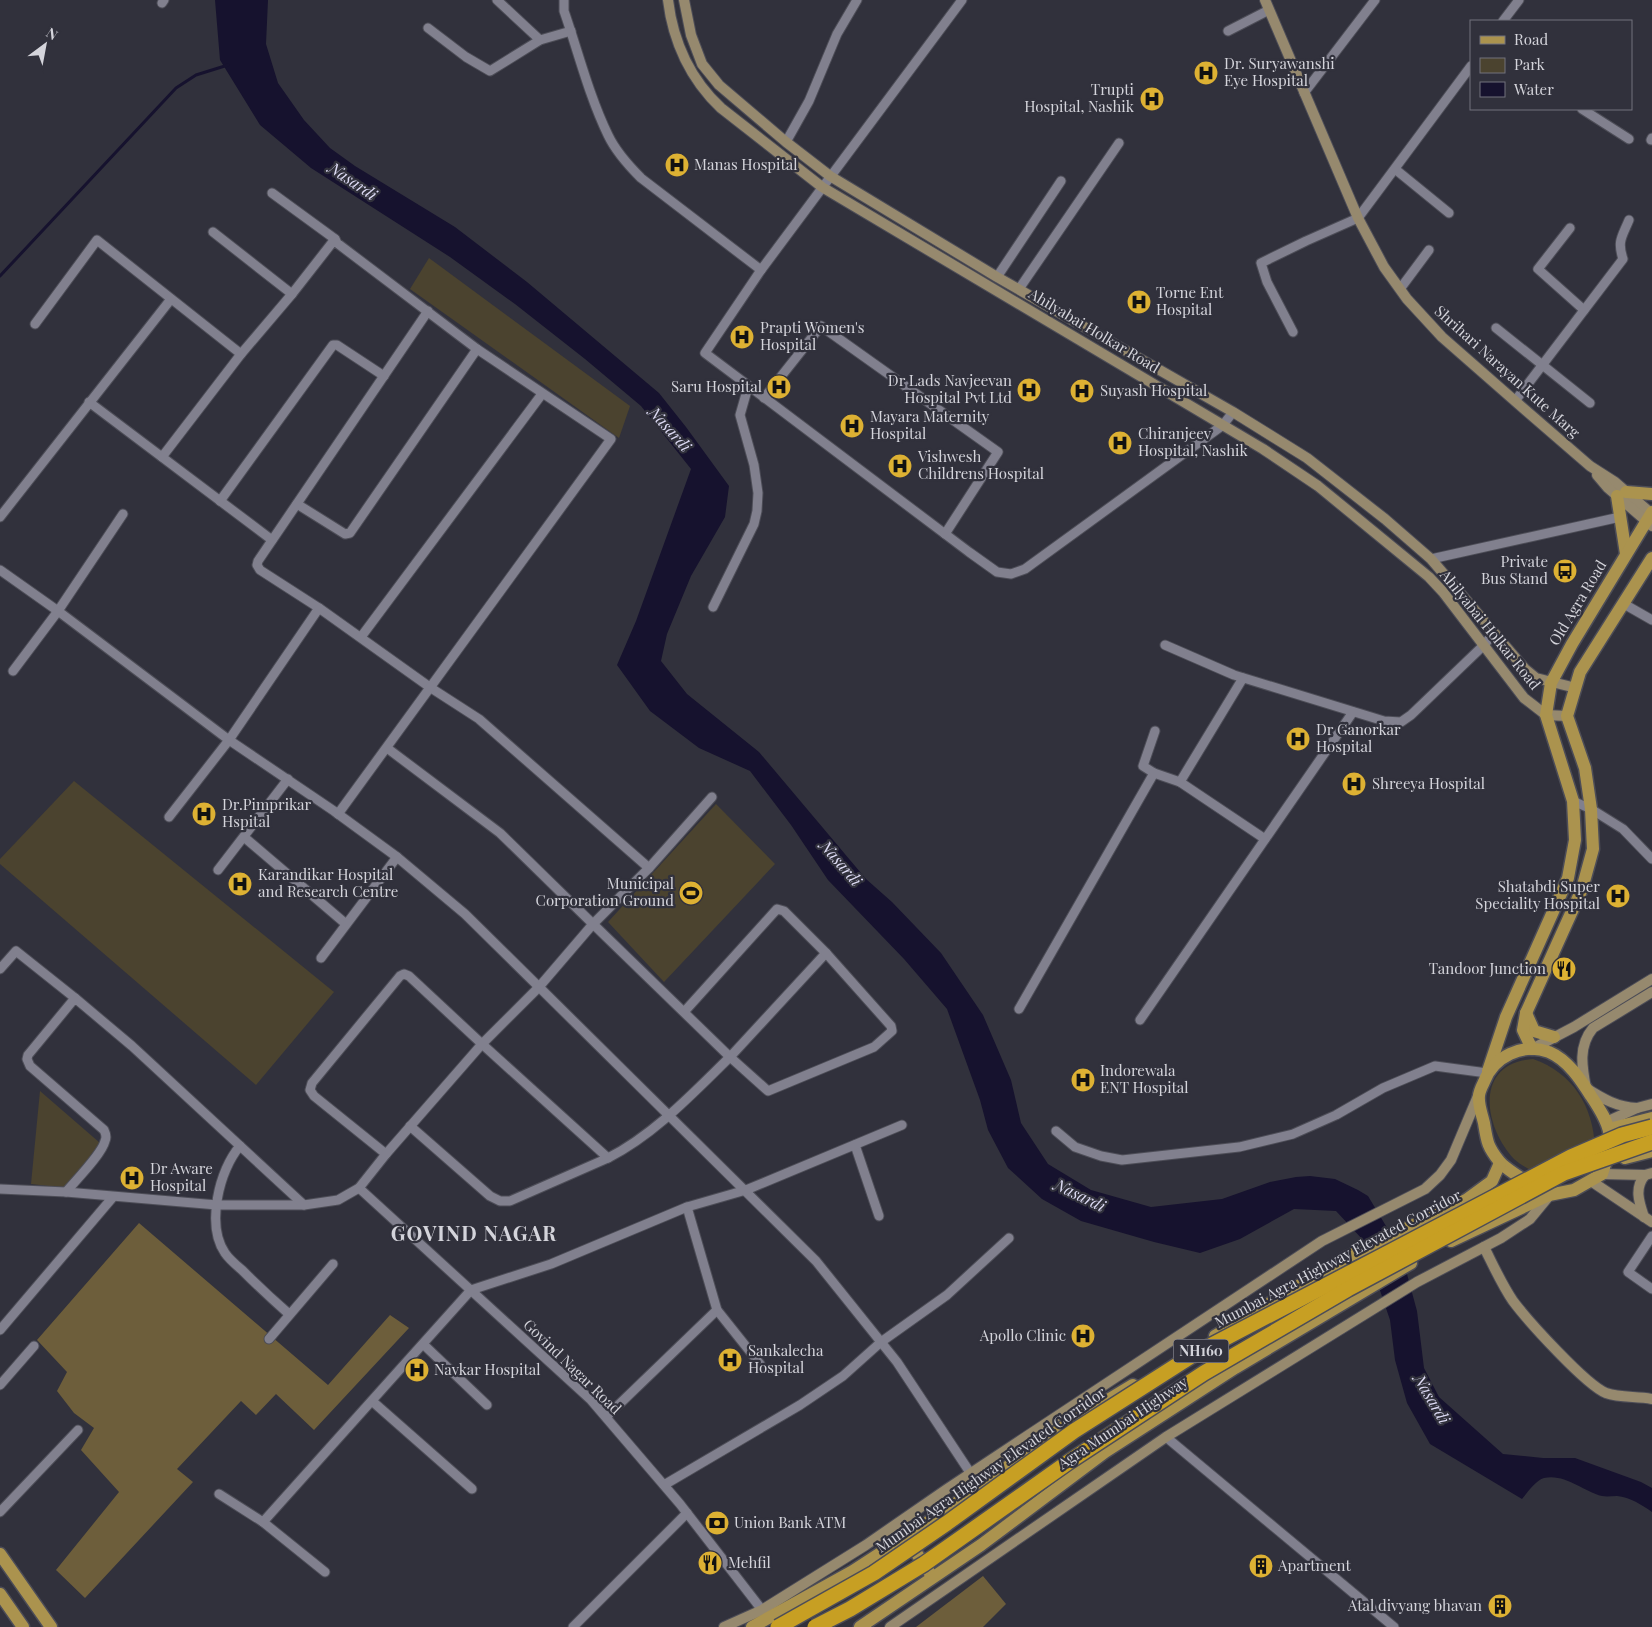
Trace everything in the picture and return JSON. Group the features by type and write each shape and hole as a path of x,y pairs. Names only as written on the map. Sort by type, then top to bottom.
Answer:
{"highway":[{"name":"Mumbai Agra Highway Elevated Corridor","path":"778,1627 874,1574 1074,1431 1192,1355 1571,1157 1622,1135 1652,1127"},
{"name":"Mumbai Agra Highway Elevated Corridor","path":"815,1627 850,1609 924,1564 1070,1461 1204,1373 1348,1289 1564,1172 1652,1142"}],"main road":[{"path":"1626,554 1620,517 1621,494 1652,494"},
{"name":"Old Agra Road","path":"1546,715 1551,683 1626,554 1651,518"},
{"path":"1532,1049 1523,1030 1526,1013 1582,889 1594,848 1585,768 1567,716 1580,672 1652,558"},
{"path":"1546,715 1573,801 1575,840 1568,878 1496,1042 1478,1095 1488,1146 1500,1163 1549,1195 1574,1190 1600,1172 1652,1151"},
{"path":"1526,1013 1534,1031 1554,1037"},
{"path":"1487,1073 1508,1054 1532,1049 1550,1052 1567,1064 1586,1088 1608,1125 1609,1156 1600,1172"},
{"path":"1608,1125 1652,1118"},
{"path":"752,1627 853,1571 948,1509 1065,1426 1347,1257 1466,1200 1492,1181 1500,1163"},
{"name":"Agra Mumbai Highway","path":"860,1627 981,1545 1105,1452 1235,1368 1426,1254 1549,1195"},
{"path":"905,1537 933,1578"},
{"path":"0,1554 51,1627"},
{"path":"0,1594 23,1627"}],"street":[{"path":"497,0 540,40"},
{"path":"564,0 564,10 571,32 608,136 624,161 641,178 761,270"},
{"name":"Ahilyabai Holkar Road","path":"668,0 678,40 693,76 706,94 721,108 822,187 1223,425 1318,486 1429,577 1443,592 1524,698 1546,715"},
{"name":"Ahilyabai Holkar Road","path":"684,0 691,35 702,64 719,85 786,142 830,176 997,277 1233,412 1307,458 1385,519 1431,559 1524,669 1536,678 1576,688"},
{"path":"786,142 809,101 837,34 857,0"},
{"path":"962,0 761,270 705,353 944,534 997,572 1011,574 1026,568 1223,425 1233,412"},
{"name":"Shrihari Narayan Kute Marg","path":"1265,0 1358,218 1384,267 1400,289 1442,338 1590,466 1615,482 1621,494 1651,518"},
{"path":"1304,93 1375,0"},
{"path":"1505,20 1519,0"},
{"path":"1228,30 1269,10"},
{"path":"428,28 466,57 490,70 540,40 571,32"},
{"path":"1293,332 1266,282 1261,263 1358,218 1470,67"},
{"path":"1584,110 1629,139"},
{"path":"1019,289 1119,144"},
{"path":"1395,169 1449,213"},
{"path":"997,277 1061,181"},
{"path":"272,193 335,239 337,243 477,349 611,439 338,814"},
{"path":"1515,402 1623,259 1619,248 1620,239 1629,220"},
{"path":"1570,228 1538,269 1584,310"},
{"path":"213,232 292,294"},
{"path":"162,457 241,354 292,294 335,239"},
{"path":"35,324 97,240 241,354"},
{"path":"1400,289 1429,250"},
{"path":"0,517 171,299"},
{"path":"428,311 272,540 257,565 260,570 362,637 431,688 479,719 650,868"},
{"path":"764,398 821,326 998,452 944,534"},
{"path":"1496,328 1590,403"},
{"path":"220,501 333,345 337,345 384,376"},
{"path":"297,504 345,534 350,533 477,349"},
{"path":"713,607 754,524 757,511 758,493 754,465 740,415 748,387"},
{"path":"362,637 542,394"},
{"path":"89,402 272,540"},
{"path":"13,671 58,611 123,514"},
{"path":"1431,559 1620,517"},
{"path":"0,570 58,611 229,740 338,814 397,858 466,914 816,1261 897,1362 971,1474"},
{"path":"1624,604 1652,620"},
{"path":"169,817 229,740 319,608"},
{"path":"1165,645 1243,678 1384,721 1401,722 1411,716 1494,633"},
{"path":"1180,782 1243,678"},
{"path":"1140,1020 1353,712"},
{"path":"1546,715 1567,716"},
{"path":"1155,731 1143,766 1154,773 1180,782 1265,839"},
{"path":"387,748 500,832 684,1012 768,1091 874,1047 892,1031 891,1026 826,953 784,910 777,909 684,1012"},
{"path":"1019,1009 1154,773"},
{"path":"218,870 288,779"},
{"path":"0,1189 66,1192 217,1205 304,1206 338,1200 359,1188 386,1154 482,1044 539,986 593,924 650,868 712,797"},
{"path":"1573,801 1591,809 1623,829 1652,859"},
{"path":"244,837 346,924"},
{"path":"320,958 397,858"},
{"path":"0,969 16,951 132,1046 304,1206"},
{"path":"410,1126 490,1196 500,1201 510,1201 621,1152 670,1115 730,1056 826,953"},
{"path":"386,1154 314,1096 310,1090 312,1083 400,976 404,974 409,976 608,1158"},
{"path":"1532,1049 1590,1017 1652,979"},
{"path":"1637,1108 1622,1107 1602,1099 1586,1088 1582,1069 1583,1049 1587,1036 1593,1028 1652,992"},
{"path":"66,1192 99,1152 105,1142 106,1134 79,1107 30,1066 27,1059 75,998"},
{"path":"1590,1017 1593,1028"},
{"path":"1056,1131 1075,1147 1101,1156 1122,1160 1240,1147 1293,1134 1336,1115 1383,1088 1435,1066 1487,1073"},
{"path":"724,1627 762,1610 866,1545 1322,1241 1425,1189 1440,1175 1451,1160 1478,1095"},
{"path":"1608,1125 1637,1108 1652,1104"},
{"path":"263,1522 472,1290 551,1264 687,1207 746,1190 902,1125"},
{"path":"854,1145 879,1216"},
{"path":"240,1146 228,1163 222,1179 217,1205 218,1238 226,1254 289,1314"},
{"path":"1600,1172 1648,1174"},
{"path":"1600,1172 1648,1219"},
{"path":"1648,1174 1639,1182 1638,1192 1639,1203 1648,1219"},
{"name":"Govind Nagar Road","path":"359,1188 591,1400 687,1513 762,1610"},
{"path":"890,1627 1166,1436 1417,1282 1501,1238 1530,1219 1549,1195"},
{"path":"0,1330 113,1197"},
{"path":"687,1207 717,1310 760,1364"},
{"path":"1652,1236 1628,1272 1652,1289"},
{"path":"664,1485 800,1405 843,1376 881,1342 947,1295 1009,1238"},
{"path":"1484,1247 1513,1300 1542,1334 1583,1375 1606,1393 1652,1399"},
{"path":"269,1339 333,1264"},
{"path":"606,1417 717,1310"},
{"path":"423,1344 488,1405"},
{"path":"0,1385 34,1346"},
{"path":"372,1401 472,1489"},
{"path":"0,1512 78,1430"},
{"path":"1166,1436 1394,1627"},
{"path":"219,1494 263,1522 325,1572"},
{"path":"573,1627 687,1513"}],"green space":[{"path":"429,258 630,406 619,438 410,289"},
{"path":"74,781 334,992 256,1085 0,864 0,859"},
{"name":"Municipal Corporation Ground","path":"716,804 775,864 664,982 608,922"},
{"path":"1533,1059 1559,1073 1570,1082 1578,1093 1590,1118 1595,1147 1547,1180 1514,1159 1503,1145 1491,1114 1490,1098 1493,1084 1501,1072 1514,1063"},
{"path":"40,1091 100,1143 66,1188 31,1184"}],"shaded area":[{"path":"139,1223 328,1385 390,1315 409,1328 314,1430 276,1394 256,1415 241,1401 177,1469 193,1482 85,1598 56,1570 119,1492 81,1450 94,1428 74,1413 57,1391 67,1372 37,1340"},
{"path":"983,1576 1006,1604 983,1627 916,1627"}],"water":[{"name":"Nasardi","path":"215,0 268,0 266,44 278,83 304,120 330,148 355,166 455,227 527,282 659,393 729,486 725,517 691,576 667,634 661,661 687,694 759,752 866,879 892,902 941,953 983,1015 1011,1080 1021,1123 1048,1164 1091,1190 1151,1207 1222,1199 1270,1182 1296,1177 1310,1176 1335,1179 1358,1190 1368,1196 1386,1226 1404,1263 1417,1311 1424,1368 1439,1397 1503,1454 1543,1458 1575,1458 1641,1482 1652,1488 1652,1512 1627,1498 1602,1496 1566,1480 1551,1477 1538,1481 1522,1499 1430,1444 1407,1403 1395,1360 1390,1320 1363,1240 1336,1211 1294,1209 1240,1239 1200,1253 1081,1221 1042,1199 1008,1168 988,1130 980,1100 947,1009 904,959 828,880 791,825 750,771 699,748 650,711 617,665 636,621 691,469 641,406 585,359 515,304 450,257 311,168 260,125 220,60"}],"waterway":[{"path":"0,276 176,88 196,75 228,65"}],"place":[{"name":"Dr. Suryawanshi Eye Hospital","path":"1206,73"},
{"name":"Trupti Hospital, Nashik","path":"1152,99"},
{"name":"Manas Hospital","path":"677,165"},
{"name":"Torne Ent Hospital","path":"1139,302"},
{"name":"Prapti Women's Hospital","path":"742,337"},
{"name":"Saru Hospital","path":"779,387"},
{"name":"Dr Lads Navjeevan Hospital Pvt Ltd","path":"1029,390"},
{"name":"Suyash Hospital","path":"1082,391"},
{"name":"Mayara Maternity Hospital","path":"852,426"},
{"name":"Chiranjeev Hospital, Nashik","path":"1120,443"},
{"name":"Vishwesh Childrens Hospital","path":"900,466"},
{"name":"Private Bus Stand","path":"1565,571"},
{"name":"Dr Ganorkar Hospital","path":"1298,739"},
{"name":"Shreeya Hospital","path":"1354,784"},
{"name":"Dr.Pimprikar Hspital","path":"204,814"},
{"name":"Karandikar Hospital and Research Centre","path":"240,884"},
{"name":"Municipal Corporation Ground","path":"691,893"},
{"name":"Shatabdi Super Speciality Hospital","path":"1618,896"},
{"name":"Tandoor Junction","path":"1564,969"},
{"name":"Indorewala ENT Hospital","path":"1083,1080"},
{"name":"Dr Aware Hospital","path":"132,1178"},
{"name":"Apollo Clinic","path":"1083,1336"},
{"name":"Sankalecha Hospital","path":"730,1360"},
{"name":"Navkar Hospital","path":"417,1370"},
{"name":"Union Bank ATM","path":"717,1523"},
{"name":"Mehfil","path":"710,1563"},
{"name":"Apartment","path":"1261,1566"},
{"name":"Atal divyang bhavan","path":"1500,1606"}],"district":[{"name":"GOVIND NAGAR","path":"474,1234"}]}
